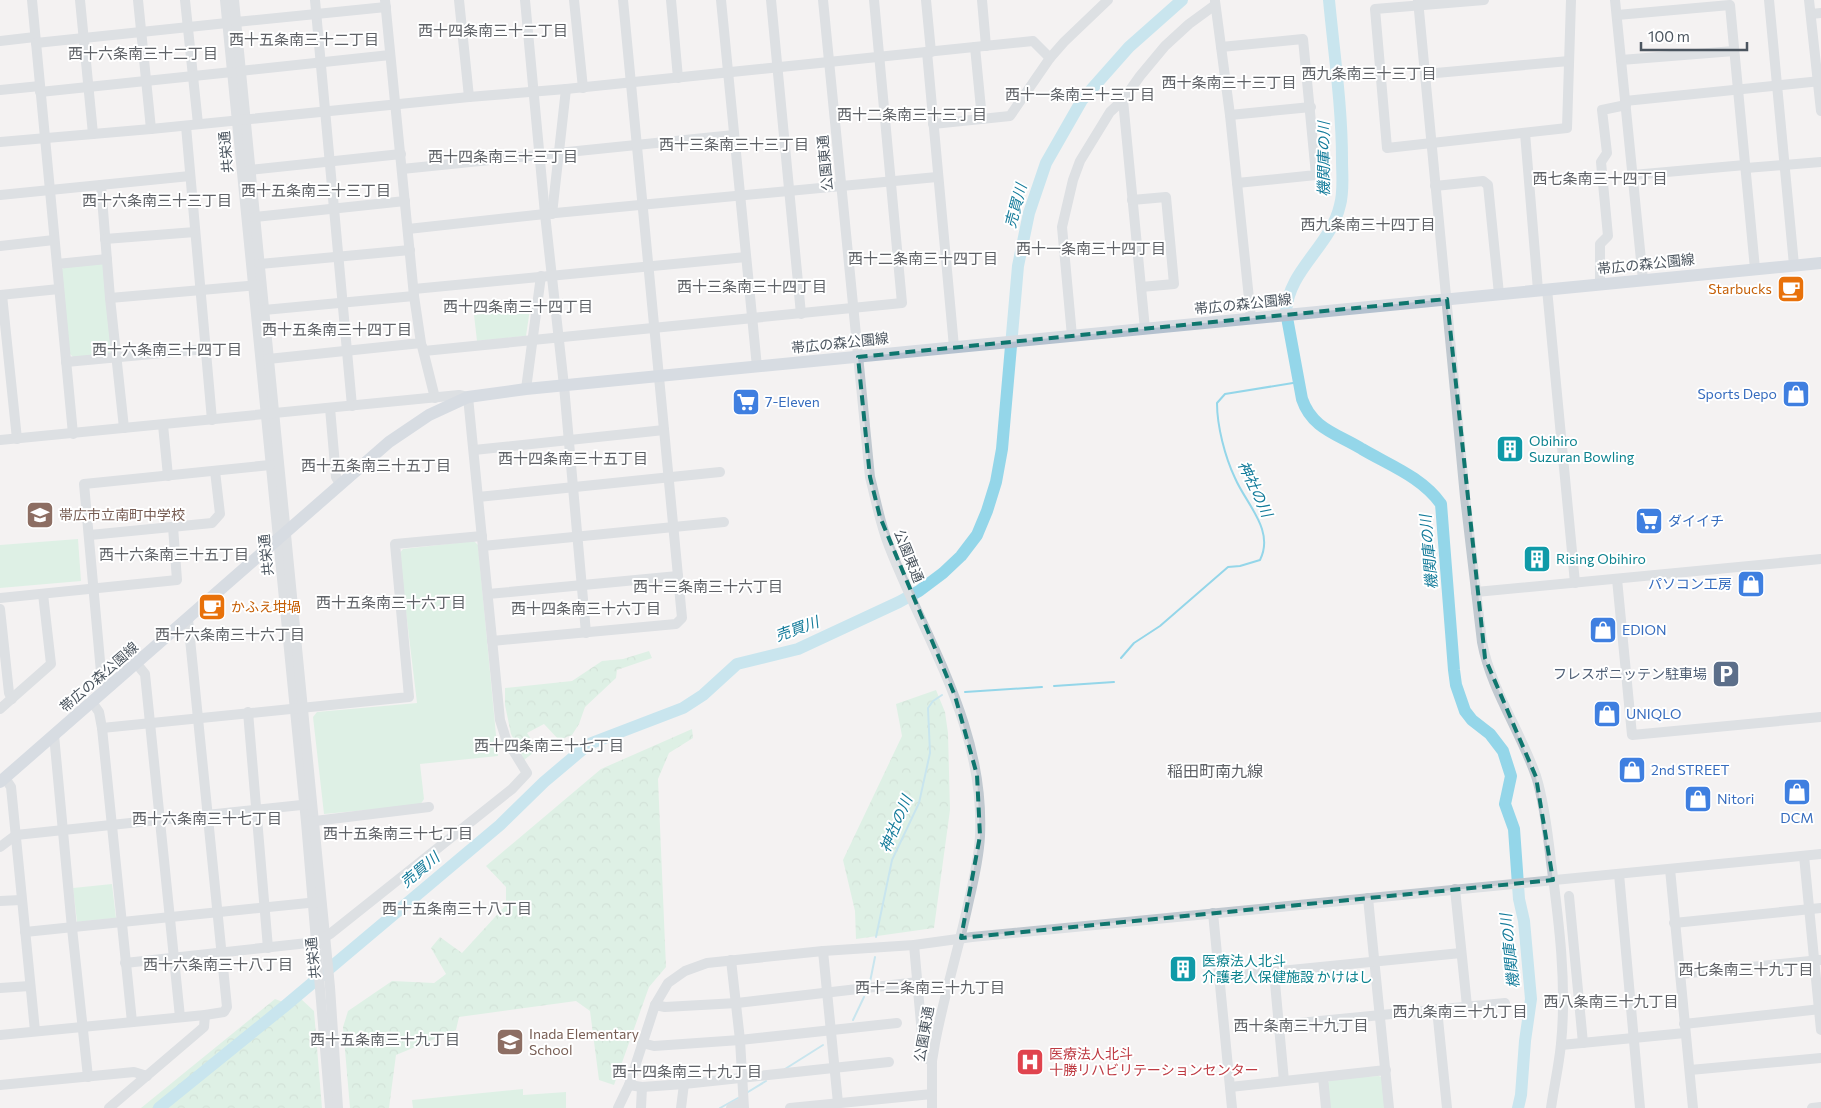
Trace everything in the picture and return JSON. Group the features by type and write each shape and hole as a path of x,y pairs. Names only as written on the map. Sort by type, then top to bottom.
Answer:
{"main road":[{"name":"帯広の森公園線","path":"2,780 389,442 428,416 468,397 526,389 1821,263"}],"street":[{"path":"32,0 73,434"},
{"path":"80,0 93,134"},
{"path":"138,0 151,130"},
{"path":"185,0 198,124"},
{"name":"共栄通","path":"225,0 232,23"},
{"name":"共栄通","path":"234,0 232,23 236,71 321,945 322,994 330,1108"},
{"path":"315,0 326,111 328,161 352,406"},
{"path":"459,0 469,97"},
{"path":"525,0 539,154 548,214 552,275 586,633"},
{"path":"574,0 583,88"},
{"path":"492,641 676,624 682,618 623,0"},
{"path":"671,0 678,78"},
{"path":"721,0 757,367"},
{"path":"771,0 801,314"},
{"name":"公園東通","path":"823,0 870,477 882,526 902,577 955,696 970,744 976,775 980,836 976,871 961,938 941,1012 932,1061 932,1108"},
{"path":"268,359 346,351 558,337 752,319 902,302 874,0"},
{"path":"926,0 937,177 954,347"},
{"path":"982,0 982,119"},
{"path":"933,124 1010,116 1050,58 1108,0"},
{"path":"1484,0 1418,3 1375,9 1387,148 1566,128 1571,0"},
{"path":"1615,0 1643,280"},
{"path":"1769,0 1794,265"},
{"path":"1809,0 1816,14 1821,111"},
{"path":"1215,2 1230,115 1250,318"},
{"path":"1072,336 1062,227 1073,180 1080,161 1110,112 1123,100 1164,46 1215,2"},
{"path":"1617,15 1731,2 1755,269"},
{"path":"1418,3 1476,592 1485,658 1495,687 1536,777 1548,834 1554,880 1563,988 1561,1045 1551,1108"},
{"path":"0,41 84,38 316,14 385,4 414,292 423,347 435,398"},
{"path":"1221,47 1303,39 1316,175 1237,183"},
{"path":"0,142 151,130 469,97 566,90 1033,41 1050,58"},
{"path":"1621,60 1734,50"},
{"path":"0,90 89,88 193,75 390,55"},
{"path":"1425,74 1569,61"},
{"path":"1600,284 1600,244 1608,236 1601,162 1607,153 1602,110 1625,103 1819,81"},
{"path":"548,214 560,152 566,90"},
{"path":"1123,100 1145,328"},
{"path":"1230,115 1311,107"},
{"name":"共栄通","path":"241,120 250,170 260,264 257,285 264,310 268,359 270,465 282,536"},
{"path":"186,126 212,420"},
{"path":"1525,133 1574,583"},
{"path":"402,169 734,135"},
{"path":"250,170 400,154"},
{"path":"1633,175 1821,162"},
{"path":"0,195 190,176"},
{"path":"408,229 937,177"},
{"path":"1435,186 1483,181 1488,185 1499,294"},
{"path":"101,185 110,298 124,428"},
{"path":"1132,200 1166,197 1174,284 1141,287"},
{"path":"255,217 405,201"},
{"path":"106,239 195,232"},
{"path":"0,246 54,240"},
{"path":"260,264 410,250"},
{"path":"264,310 342,302 541,276 746,257"},
{"path":"57,264 107,259"},
{"path":"526,389 541,276"},
{"path":"110,298 257,285"},
{"path":"17,439 12,389 4,346 1,295 59,289"},
{"path":"66,362 206,349"},
{"path":"0,390 12,389"},
{"path":"0,440 435,398 468,397 502,725 506,739 527,773 512,789 321,945 268,948 125,963"},
{"path":"330,408 336,478 340,484"},
{"path":"163,425 168,476"},
{"path":"474,450 664,430"},
{"path":"111,686 101,672 84,484 270,465"},
{"path":"90,535 212,524 220,514 215,471"},
{"path":"478,497 720,472"},
{"path":"102,728 409,697 395,544 576,536 724,522"},
{"path":"0,598 177,580 173,527"},
{"path":"1476,592 1821,559"},
{"path":"488,594 678,576"},
{"path":"1617,579 1632,735 1821,717"},
{"path":"0,709 51,664 43,594"},
{"path":"0,609 2,648 9,693 12,698"},
{"path":"0,1035 224,1012 226,1007 188,619"},
{"path":"136,663 145,674 151,722 180,1017"},
{"path":"92,702 99,712 102,728 132,1022"},
{"path":"248,712 268,948"},
{"path":"54,735 88,1077"},
{"path":"2,780 10,787 35,1031"},
{"path":"0,847 16,835 308,805"},
{"path":"310,822 429,807"},
{"path":"618,1108 629,1085 655,1004 668,983 685,971 707,963 824,951 914,945 961,938 1821,854"},
{"path":"1804,856 1809,909 1818,960 1821,1030"},
{"path":"1670,869 1693,1108"},
{"path":"1619,874 1640,1108"},
{"path":"1455,889 1467,1006"},
{"path":"1569,896 1583,1043"},
{"path":"1368,898 1389,1108"},
{"path":"0,902 21,900"},
{"path":"25,932 317,902"},
{"path":"1674,923 1821,908"},
{"path":"1213,913 1232,1108"},
{"name":"共栄通","path":"321,945 330,987 338,1108"},
{"path":"914,945 924,1057 932,1061"},
{"path":"824,951 838,1103"},
{"path":"1218,977 1461,953"},
{"path":"731,1108 743,1105 740,1040 732,960"},
{"path":"1680,974 1818,960"},
{"path":"1274,972 1284,1081"},
{"path":"655,1004 665,1007 736,1003 918,982"},
{"path":"0,988 30,986"},
{"path":"1563,988 1579,988"},
{"path":"1278,1025 1505,1003"},
{"path":"1437,1009 1447,1108"},
{"path":"1561,1045 1634,1038 1820,1010"},
{"path":"109,1108 204,1027 205,1015"},
{"path":"642,1043 654,1046 740,1040 897,1023"},
{"path":"1690,1070 1821,1058"},
{"path":"629,1085 642,1087 684,1084 889,1062"},
{"path":"1230,1087 1386,1070"},
{"path":"0,1086 134,1072 147,1076"},
{"path":"1323,1077 1326,1108"},
{"path":"681,1108 684,1084"},
{"path":"641,1108 642,1087"},
{"path":"790,1108 932,1094"},
{"path":"1812,1108 1821,1107"}],"highlighted area":[{"path":"1447,299 1485,658 1536,777 1553,880 961,938 980,836 977,775 955,696 880,517 870,477 858,357"}],"green space":[{"path":"101,263 105,266 112,351 109,354 75,359 70,354 61,270 65,267"},
{"path":"530,309 526,336 477,341 474,315"},
{"path":"78,539 81,581 0,588 0,545"},
{"path":"474,541 478,545 498,756 420,764 424,799 420,805 324,814 313,717 317,712 417,703 399,554 403,549"},
{"path":"649,651 652,658 617,670 616,678 585,707 579,724 572,735 559,740 544,724 527,733 538,749 524,760 511,734 505,705 505,688 572,681 602,661 623,659"},
{"path":"936,690 945,712 948,733 950,810 934,928 856,939 855,911 843,860 902,736 896,704"},
{"path":"692,729 693,738 669,753 658,779 666,967 649,987 614,1085 599,1080 590,1011 576,1001 459,1017 456,1030 396,1055 389,1108 350,1108 343,1027 348,1011 392,981 434,983 446,974 431,948 440,937 462,953 506,905 506,887 486,866 601,769"},
{"path":"112,884 116,918 77,922 73,888"},
{"path":"300,998 314,1011 322,1108 141,1108 275,999 291,1005"},
{"path":"1379,1076 1383,1078 1386,1108 1330,1108 1327,1084 1331,1079"},
{"path":"523,1089 523,1095 566,1092 566,1108 413,1108 412,1100"}],"waterway":[{"name":"売買川","path":"159,1108 285,1006 500,825 544,782 589,744 683,708 703,695 737,664 798,649 899,602 919,591 943,573 961,556 977,535 996,482 1002,449 1018,266 1029,213 1046,163 1082,100 1129,47 1182,0"},
{"name":"機関庫の川","path":"1329,0 1341,120 1342,194 1335,220 1328,233 1294,283 1286,312 1302,399 1312,417 1327,430 1415,479 1441,504 1456,685 1465,711 1472,720 1490,734 1503,751 1511,776 1505,804 1514,829 1519,899 1524,921 1531,999 1518,1108"},
{"name":"神社の川","path":"1121,658 1134,643 1160,626 1228,567 1240,566 1260,560 1264,549 1262,528 1231,470 1222,441 1217,403 1225,394 1299,382"},
{"name":"神社の川","path":"1054,686 1114,682"},
{"name":"神社の川","path":"965,692 1042,687"},
{"name":"神社の川","path":"876,937 892,860 919,803 930,753 928,708 933,701 942,695"},
{"name":"神社の川","path":"870,982 875,957"},
{"name":"神社の川","path":"853,1020 864,997"},
{"name":"神社の川","path":"785,1069 823,1045"},
{"name":"神社の川","path":"748,1092 766,1081"},
{"name":"神社の川","path":"720,1108 738,1098"}],"place":[{"name":"Starbucks","path":"1791,289"},
{"name":"Sports Depo","path":"1796,394"},
{"name":"7-Eleven","path":"746,402"},
{"name":"Obihiro Suzuran Bowling","path":"1510,449"},
{"name":"帯広市立南町中学校","path":"40,515"},
{"name":"ダイイチ","path":"1649,521"},
{"name":"Rising Obihiro","path":"1537,559"},
{"name":"パソコン工房","path":"1751,584"},
{"name":"かふえ坩堝","path":"212,607"},
{"name":"EDION","path":"1603,630"},
{"name":"フレスポニッテン駐車場","path":"1726,674"},
{"name":"UNIQLO","path":"1607,714"},
{"name":"2nd STREET","path":"1632,770"},
{"name":"DCM","path":"1797,792"},
{"name":"Nitori","path":"1698,799"},
{"name":"医療法人北斗 介護老人保健施設 かけはし","path":"1183,969"},
{"name":"Inada Elementary School","path":"510,1042"},
{"name":"医療法人北斗 十勝リハビリテーションセンター","path":"1030,1062"}],"district":[{"name":"西十四条南三十二丁目","path":"493,31"},
{"name":"西十五条南三十二丁目","path":"304,40"},
{"name":"西十六条南三十二丁目","path":"143,54"},
{"name":"西九条南三十三丁目","path":"1369,74"},
{"name":"西十条南三十三丁目","path":"1229,83"},
{"name":"西十一条南三十三丁目","path":"1080,95"},
{"name":"西十二条南三十三丁目","path":"912,115"},
{"name":"西十三条南三十三丁目","path":"734,145"},
{"name":"西十四条南三十三丁目","path":"503,157"},
{"name":"西七条南三十四丁目","path":"1600,179"},
{"name":"西十五条南三十三丁目","path":"316,191"},
{"name":"西十六条南三十三丁目","path":"157,201"},
{"name":"西九条南三十四丁目","path":"1368,225"},
{"name":"西十一条南三十四丁目","path":"1091,249"},
{"name":"西十二条南三十四丁目","path":"923,259"},
{"name":"西十三条南三十四丁目","path":"752,287"},
{"name":"西十四条南三十四丁目","path":"518,307"},
{"name":"西十五条南三十四丁目","path":"337,330"},
{"name":"西十六条南三十四丁目","path":"167,350"},
{"name":"西十四条南三十五丁目","path":"573,459"},
{"name":"西十五条南三十五丁目","path":"376,466"},
{"name":"西十六条南三十五丁目","path":"174,555"},
{"name":"西十三条南三十六丁目","path":"708,587"},
{"name":"西十五条南三十六丁目","path":"391,603"},
{"name":"西十四条南三十六丁目","path":"586,609"},
{"name":"西十六条南三十六丁目","path":"230,635"},
{"name":"西十四条南三十七丁目","path":"549,746"},
{"name":"稲田町南九線","path":"1215,771"},
{"name":"西十六条南三十七丁目","path":"207,819"},
{"name":"西十五条南三十七丁目","path":"398,834"},
{"name":"西十五条南三十八丁目","path":"457,909"},
{"name":"西十六条南三十八丁目","path":"218,965"},
{"name":"西七条南三十九丁目","path":"1746,970"},
{"name":"西十二条南三十九丁目","path":"930,988"},
{"name":"西八条南三十九丁目","path":"1611,1002"},
{"name":"西九条南三十九丁目","path":"1460,1012"},
{"name":"西十条南三十九丁目","path":"1301,1026"},
{"name":"西十五条南三十九丁目","path":"385,1040"},
{"name":"西十四条南三十九丁目","path":"687,1072"}]}
